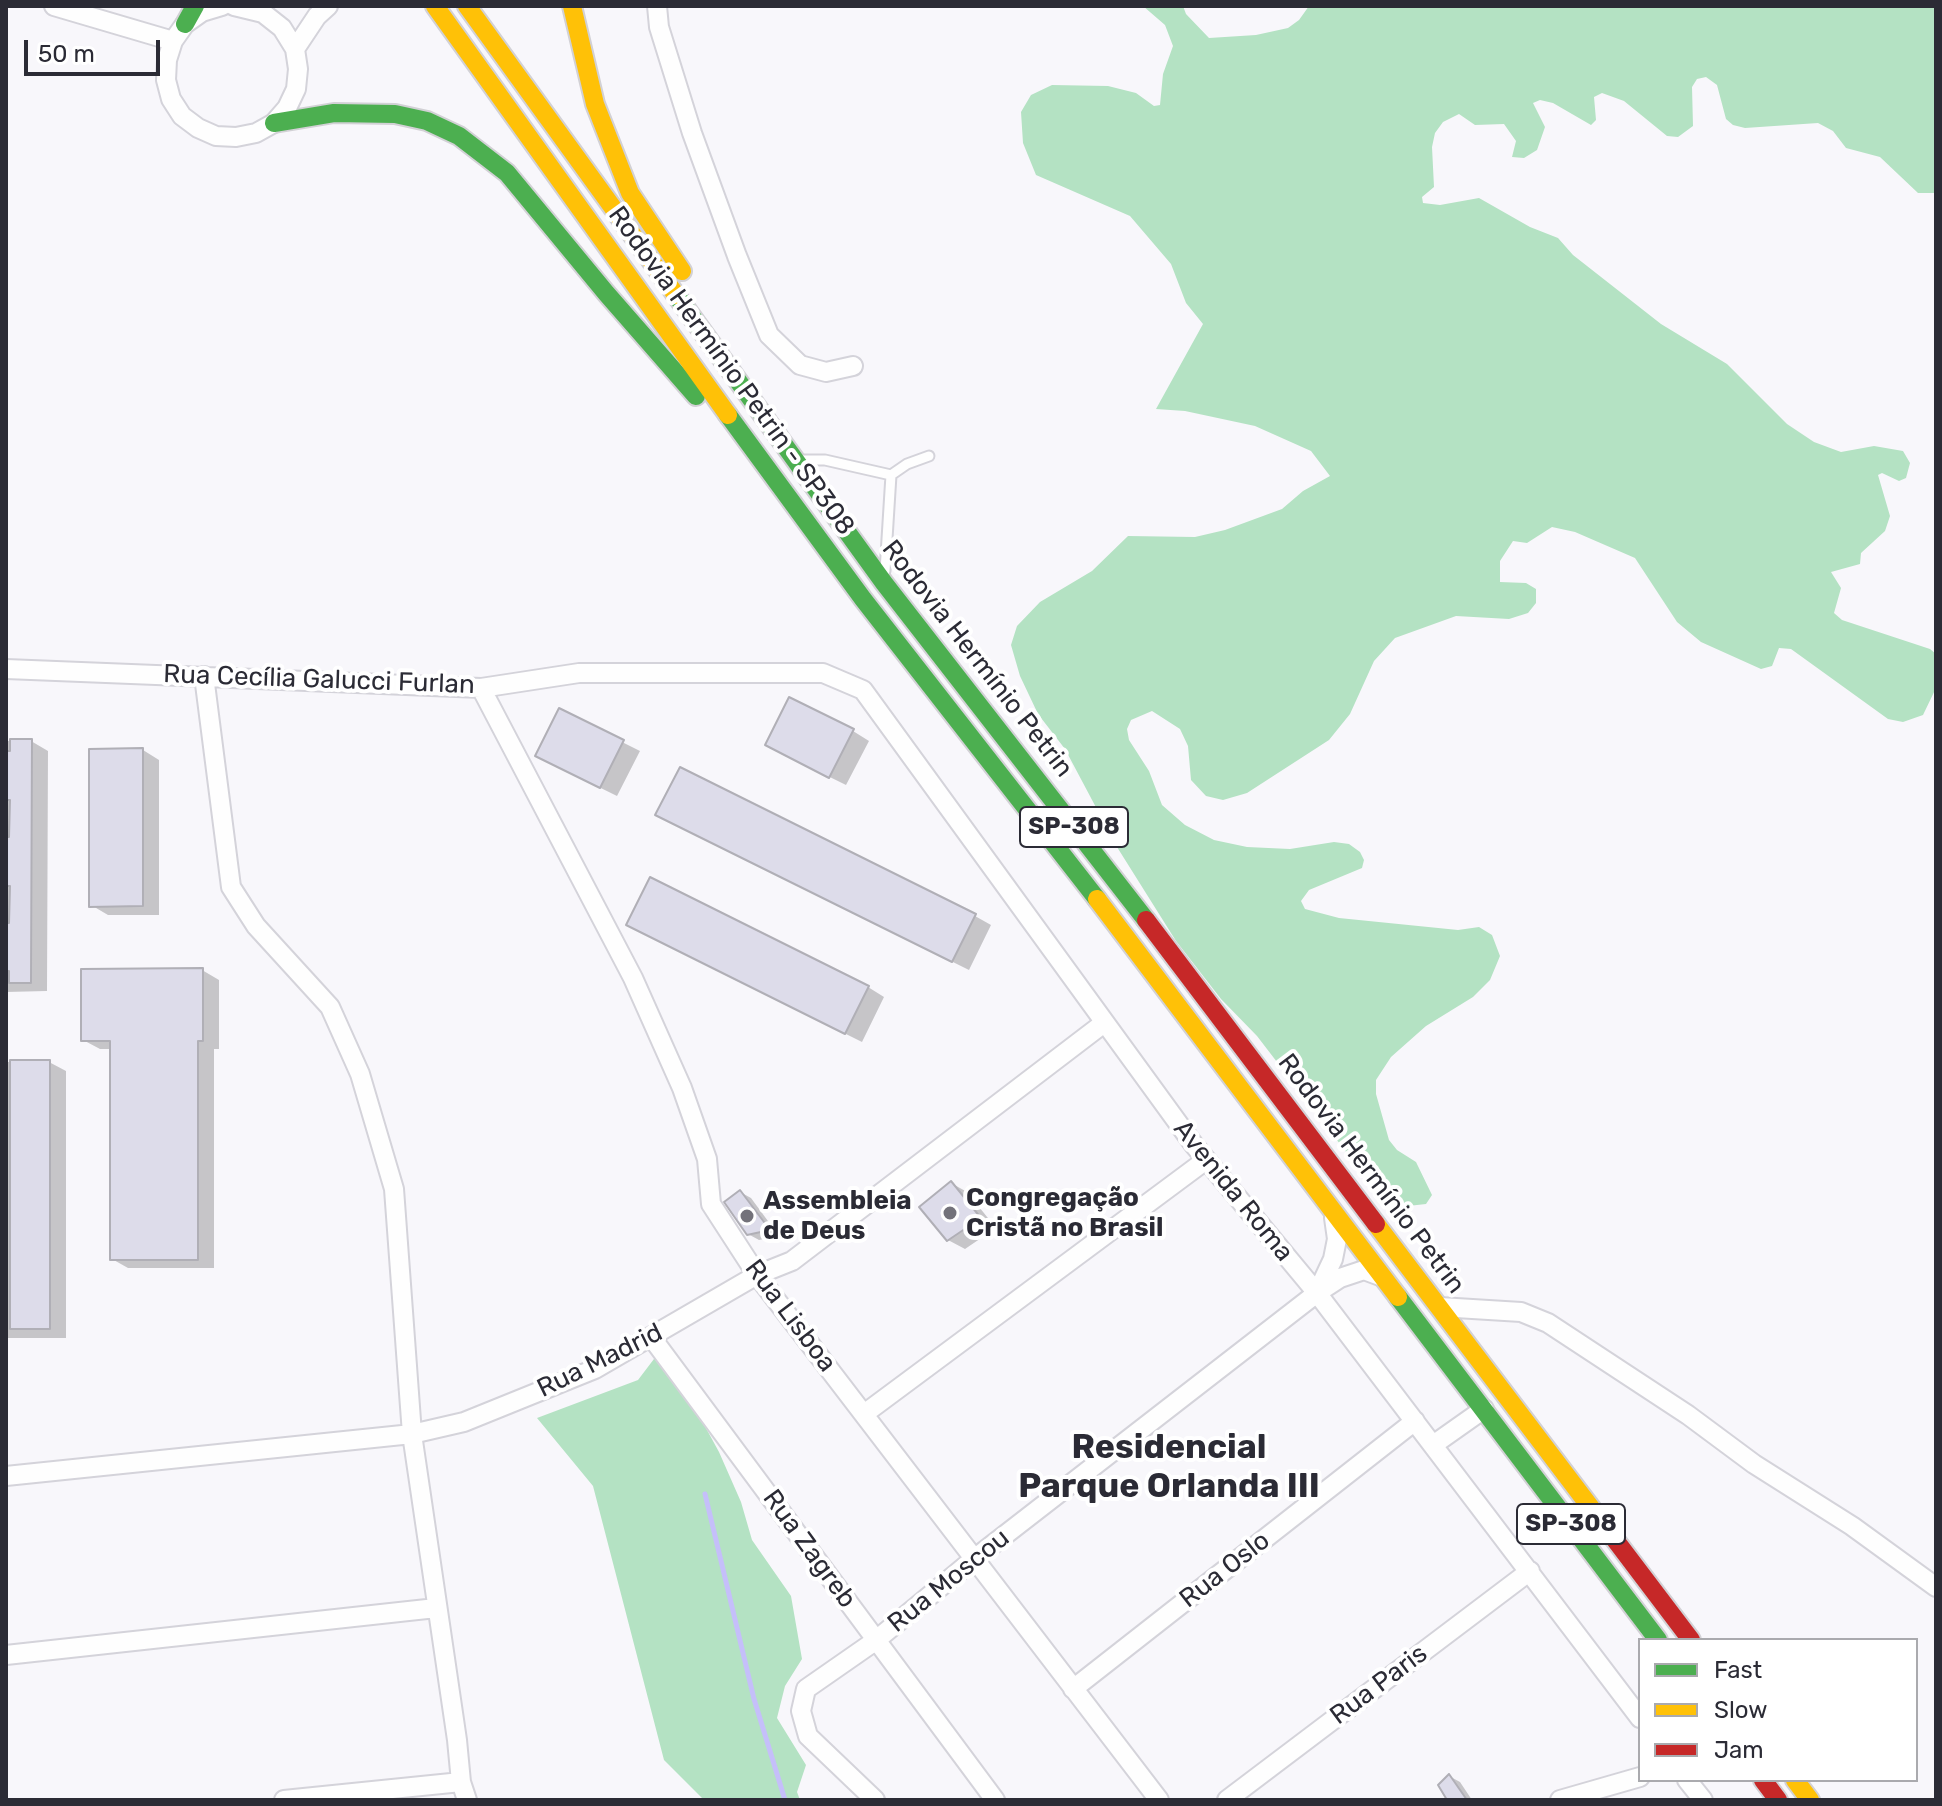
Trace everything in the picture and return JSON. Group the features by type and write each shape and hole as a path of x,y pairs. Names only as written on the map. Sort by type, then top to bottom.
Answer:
{"main road":[{"path":"185,24 195,6"},
{"name":"Rodovia Hermínio Petrin - SP308","path":"435,6 774,480 1061,852 1656,1638"},
{"name":"Rodovia Hermínio Petrin","path":"467,6 884,583 1082,836 1689,1638"},
{"path":"572,6 595,104 630,193 682,270 789,452"},
{"path":"274,123 334,113 395,114 427,121 459,136 507,173 615,304 774,480"},
{"path":"1764,1782 1778,1800"},
{"path":"1796,1782 1810,1800"}],"street":[{"path":"54,6 173,41"},
{"path":"222,6 202,12 185,24 173,41 167,60 166,80 177,107 198,128 216,136 236,137 256,133 274,123 287,108 296,89 298,69 295,49 271,9 234,6"},
{"path":"295,49 317,16 328,6"},
{"path":"657,6 659,27 692,133 769,335 800,365 826,372 853,366"},
{"name":"Rua Cecília Galucci Furlan","path":"6,669 481,688 579,673 823,673"},
{"name":"Avenida Roma","path":"823,673 863,690 1206,1160 1317,1293 1638,1715"},
{"path":"204,676 231,887 256,926 330,1007 360,1074 394,1189 412,1434 464,1791 284,1800"},
{"name":"Rua Lisboa","path":"481,688 633,978 682,1088 707,1159 711,1204 757,1275 1159,1800"},
{"name":"Rua Madrid","path":"6,1476 412,1434 479,1416 595,1369 757,1275 792,1261 1104,1023"},
{"path":"864,1414 1206,1160"},
{"path":"1317,1293 1333,1259 1337,1239 1333,1211"},
{"name":"Rua Moscou","path":"875,1800 808,1736 801,1711 806,1689 875,1641 974,1559 1317,1293 1340,1278 1364,1270 1385,1278"},
{"path":"1440,1307 1521,1312 1548,1323 1688,1415 1754,1464 1852,1526 1936,1587"},
{"name":"Rua Zagreb","path":"652,1338 995,1800"},
{"path":"1433,1445 1484,1409"},
{"name":"Rua Oslo","path":"1073,1689 1415,1421"},
{"name":"Rua Paris","path":"1227,1800 1530,1571"},
{"path":"6,1655 436,1608"},
{"path":"1560,1800 1638,1778"},
{"path":"1689,1782 1703,1800"}],"lane":[{"path":"789,452 891,475 907,464 929,456"},
{"path":"884,583 891,475"}],"green space":[{"path":"1143,6 1183,6 1186,14 1209,38 1256,35 1288,28 1299,20 1309,6 1936,6 1936,193 1918,193 1880,157 1846,148 1833,131 1818,123 1745,128 1733,125 1726,119 1717,85 1706,77 1697,79 1692,87 1693,126 1678,137 1667,136 1624,101 1602,93 1594,97 1596,120 1591,125 1553,103 1540,100 1533,103 1545,127 1537,150 1524,158 1512,157 1516,141 1504,124 1475,125 1459,114 1443,122 1435,133 1432,147 1434,187 1422,197 1423,203 1440,205 1479,198 1530,227 1558,238 1573,255 1661,324 1727,364 1787,424 1814,442 1841,452 1874,446 1903,451 1910,463 1906,478 1899,481 1882,473 1878,475 1890,516 1885,531 1861,553 1860,564 1831,572 1841,588 1834,613 1842,620 1930,649 1936,654 1936,688 1923,715 1903,722 1888,719 1791,649 1779,648 1772,666 1761,669 1701,642 1677,622 1635,558 1575,532 1552,527 1527,543 1513,541 1500,561 1500,582 1526,583 1536,589 1536,603 1528,613 1509,619 1456,616 1395,638 1374,661 1350,714 1329,740 1247,793 1223,800 1206,796 1191,780 1188,746 1180,729 1152,711 1131,720 1127,729 1129,740 1149,771 1162,805 1185,825 1214,840 1247,847 1290,849 1334,842 1349,844 1360,852 1364,860 1362,868 1309,890 1301,901 1305,909 1339,918 1458,930 1479,927 1492,935 1500,956 1490,980 1473,997 1426,1026 1391,1057 1376,1080 1376,1094 1389,1140 1397,1150 1416,1162 1432,1195 1426,1204 1408,1206 1391,1198 1363,1174 1257,1036 1221,999 1176,941 1117,847 1065,749 1038,714 1020,676 1011,645 1017,626 1040,602 1092,571 1128,536 1195,537 1225,530 1282,509 1303,491 1330,476 1311,451 1255,426 1185,411 1156,409 1203,324 1186,303 1171,264 1130,216 1036,175 1023,143 1021,112 1031,95 1052,85 1108,86 1136,93 1154,106 1160,105 1163,74 1173,46 1165,25"},
{"path":"657,1355 683,1386 719,1452 741,1502 752,1540 791,1596 802,1659 785,1686 777,1718 806,1765 797,1792 800,1800 704,1800 664,1760 593,1486 537,1418 638,1380"}],"building":[{"path":"789,697 854,729 829,778 765,745"},
{"path":"559,708 624,740 600,788 535,756"},
{"path":"10,739 32,739 31,983 9,983 9,971 6,971 10,886 6,886 6,837 9,837 10,800 6,800 6,751 10,751"},
{"path":"143,748 143,906 89,907 89,749"},
{"path":"680,767 976,914 952,962 655,815"},
{"path":"650,877 869,986 845,1034 626,925"},
{"path":"203,968 203,1041 198,1041 198,1260 110,1260 110,1041 81,1041 81,969"},
{"path":"10,1060 50,1060 50,1329 10,1329"},
{"name":"Congregação Cristã no Brasil","path":"951,1181 981,1218 947,1241 919,1207"},
{"name":"Assembleia de Deus","path":"740,1190 770,1230 747,1235 724,1202"},
{"path":"1449,1774 1467,1800 1447,1800 1438,1785"}],"waterway":[{"path":"705,1494 754,1699 785,1800"}],"traffic: fast":[{"path":"185,24 195,6"},
{"path":"274,123 334,113 395,114 427,121 459,136 507,173 696,396"},
{"path":"676,295 884,583 1146,920"},
{"path":"728,415 863,599 1097,899"},
{"path":"1398,1297 1656,1638"}],"traffic: slow":[{"path":"435,6 728,415"},
{"path":"467,6 676,295"},
{"path":"572,6 595,104 630,193 682,271"},
{"path":"1097,899 1398,1297"},
{"path":"1376,1224 1613,1537"},
{"path":"1796,1782 1810,1800"}],"traffic: jam":[{"path":"1146,920 1376,1224"},
{"path":"1613,1537 1689,1638"},
{"path":"1764,1782 1778,1800"}],"place":[{"name":"Congregação Cristã no Brasil","path":"950,1213"},
{"name":"Assembleia de Deus","path":"747,1216"}],"district":[{"name":"Residencial Parque Orlanda III","path":"1169,1468"}]}
